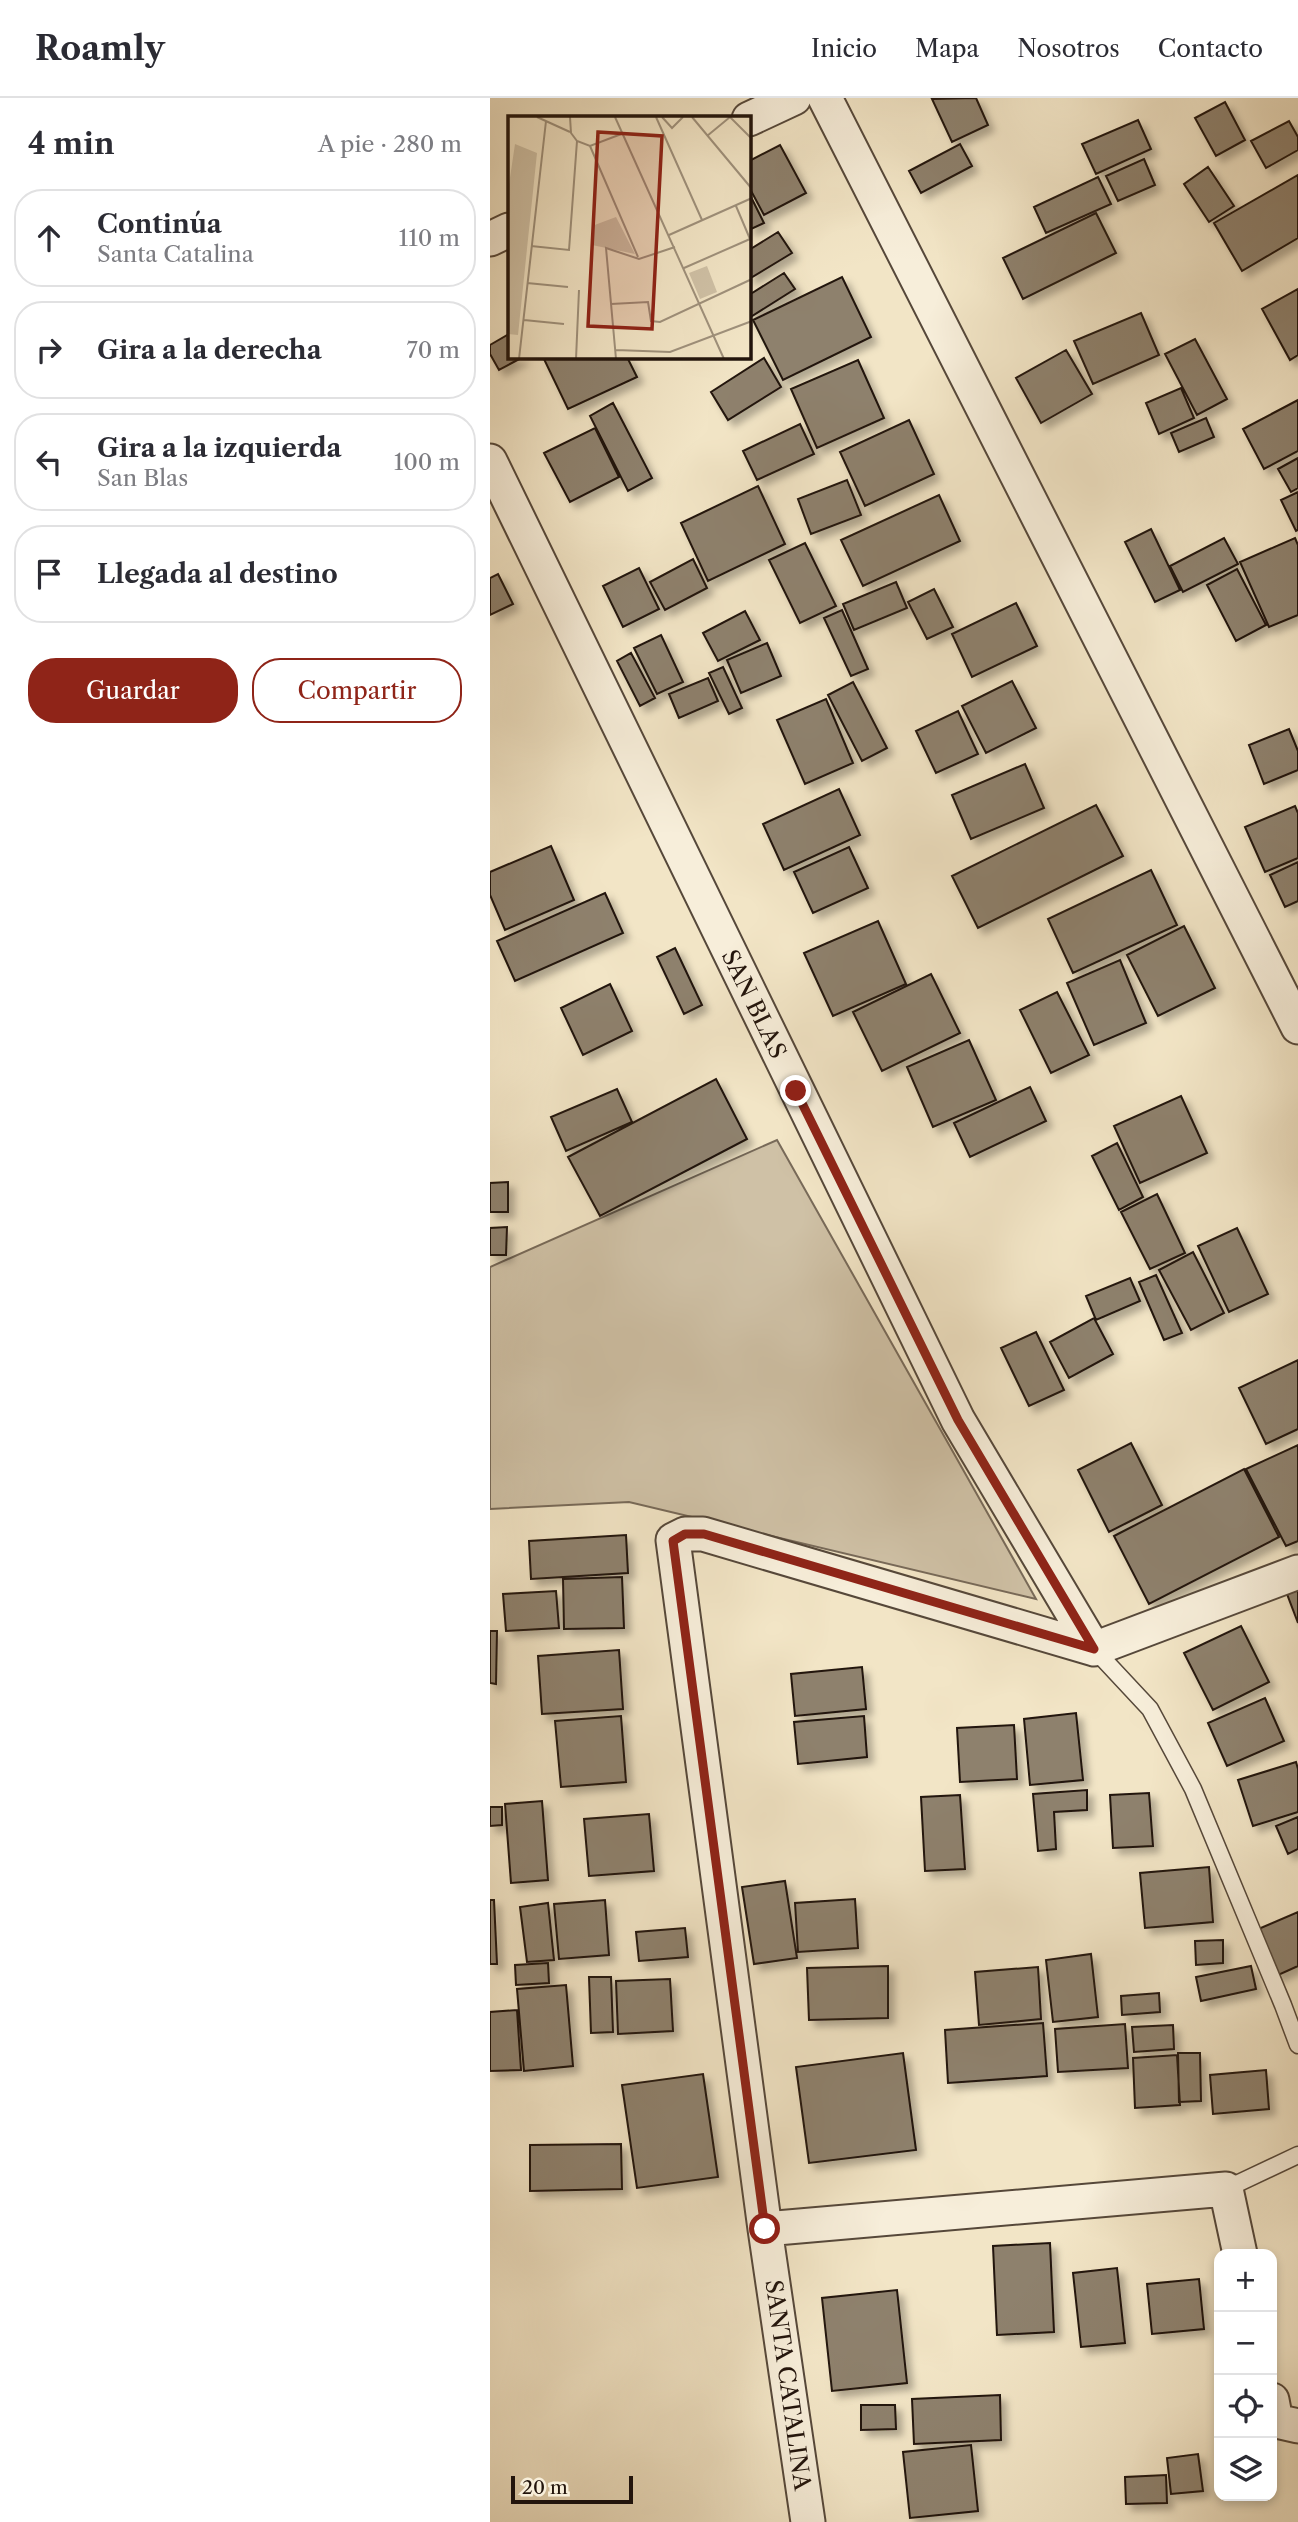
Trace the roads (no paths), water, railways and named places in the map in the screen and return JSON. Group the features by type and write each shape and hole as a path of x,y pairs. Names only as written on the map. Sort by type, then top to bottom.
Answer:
{"street":[{"path":"751,118 794,98"},
{"path":"825,98 1298,1027"},
{"path":"490,239 508,230"},
{"name":"SAN BLAS","path":"490,461 958,1420 1094,1649"},
{"name":"SANTA CATALINA","path":"808,2522 765,2229 673,1541 685,1534 704,1534 1094,1649"},
{"path":"1094,1649 1298,1572"},
{"path":"765,2229 1226,2189 1239,2249"},
{"path":"1277,2421 1298,2426"}],"lane":[{"path":"1094,1649 1150,1709 1193,1789 1298,2045"},
{"path":"1226,2189 1298,2155"}]}
